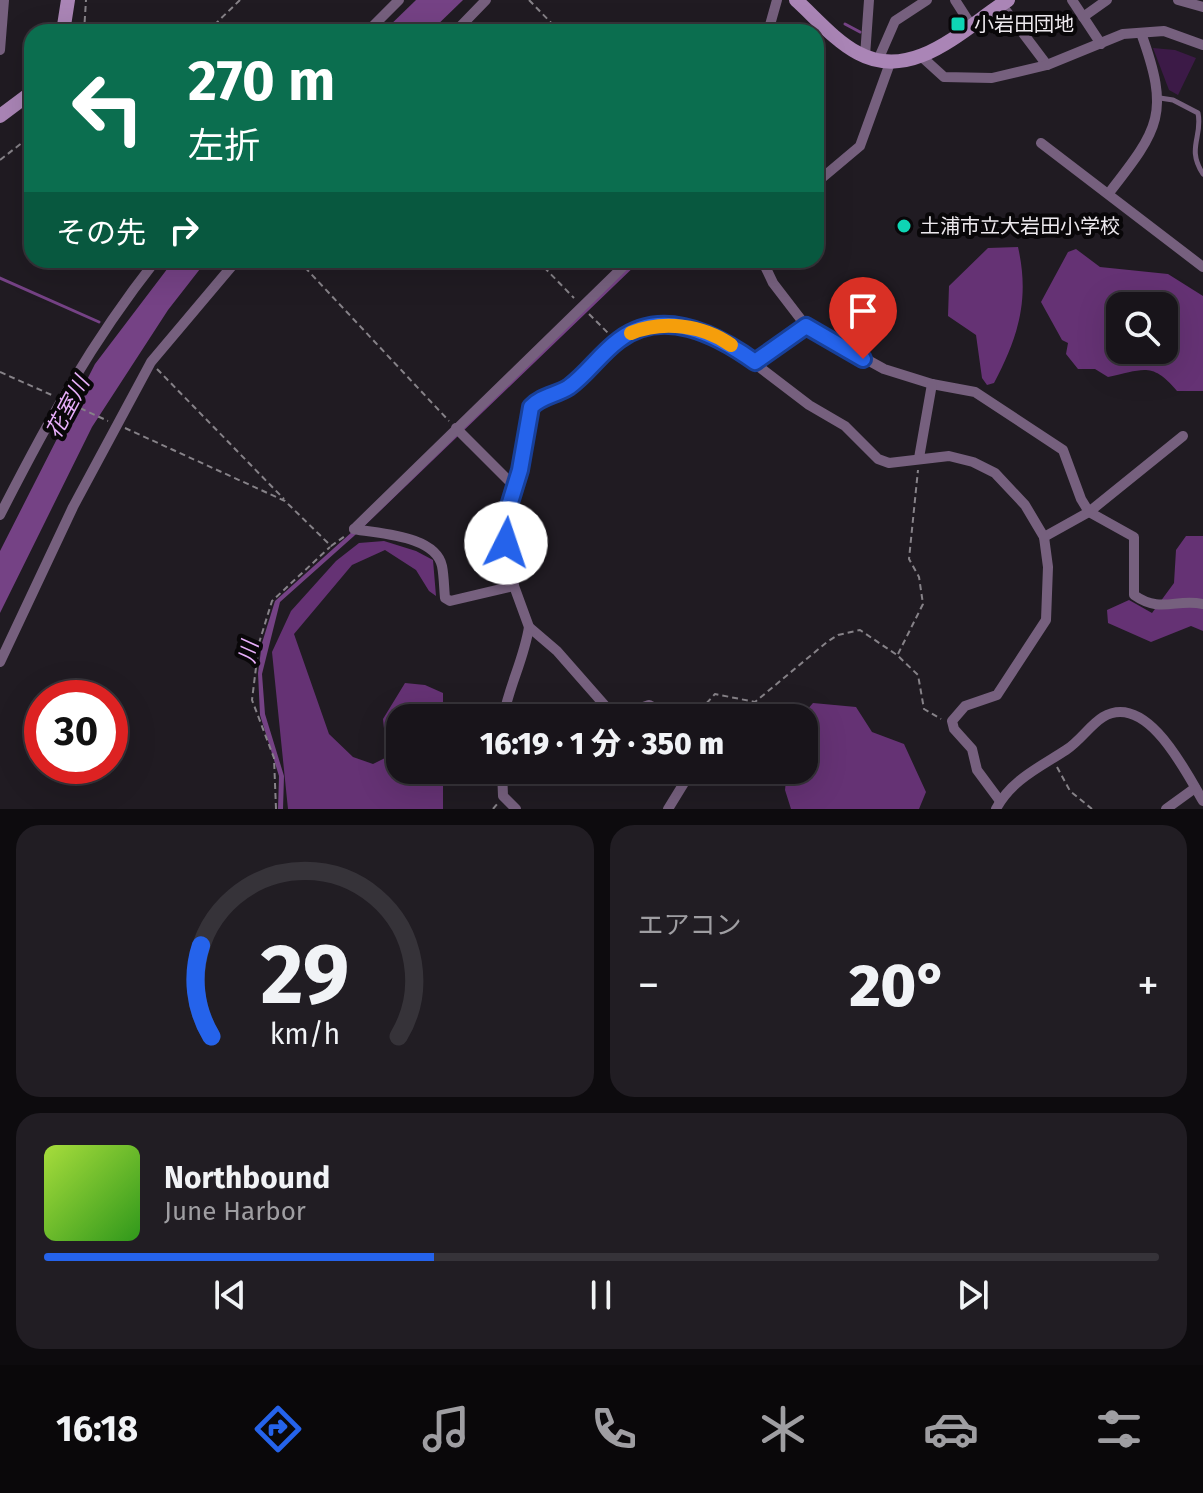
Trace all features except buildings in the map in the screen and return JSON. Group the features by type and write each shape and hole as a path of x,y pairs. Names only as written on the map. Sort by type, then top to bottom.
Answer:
{"street":[{"path":"0,50 4,0"},
{"path":"64,24 68,0"},
{"path":"375,24 399,0"},
{"path":"463,24 486,0"},
{"path":"770,24 777,0"},
{"path":"796,0 822,24"},
{"path":"869,0 878,60"},
{"path":"824,176 860,146 878,60 895,21 927,0"},
{"path":"955,0 971,25"},
{"path":"1072,0 1101,44"},
{"path":"1083,17 1107,0"},
{"path":"1178,0 1203,7"},
{"path":"824,26 845,45 878,60 922,57 1004,2 1047,65"},
{"path":"922,57 944,77 992,78 1047,65 1123,34 1164,31 1203,45"},
{"path":"1109,193 1149,140 1160,98 1158,78 1141,33"},
{"path":"0,116 24,98"},
{"path":"1041,143 1203,267"},
{"path":"0,515 59,398 112,316 150,268"},
{"path":"0,662 73,507 151,362 230,268"},
{"path":"354,529 622,268"},
{"path":"766,268 773,283 806,326 884,369 932,384 975,392 1063,450 1089,512 1134,537 1134,595 1145,603 1167,607 1203,604"},
{"path":"506,704 510,682 525,653 529,627 514,586 504,522 520,470 531,407 568,388 628,334 647,326 698,330 720,337 809,405 845,426 878,459 889,463 949,456 973,462 995,473 1025,505 1044,537 1048,567 1046,620 997,695 965,706 952,721 972,749 977,770 998,805 1022,777 1079,741 1103,717 1116,713 1138,718 1162,735 1186,767 1203,801"},
{"path":"755,362 806,326"},
{"path":"919,458 932,384"},
{"path":"456,428 514,486"},
{"path":"1044,537 1089,512 1183,436"},
{"path":"354,529 409,540 432,550 442,564 445,598 450,601 514,586"},
{"path":"529,627 557,651 604,704"},
{"path":"503,784 503,796 516,809"},
{"path":"668,809 683,784"},
{"path":"1166,809 1195,788"}],"lane":[{"path":"1160,98 1198,113 1202,124 1194,154 1203,174"}],"path":[{"path":"84,24 86,0"},
{"path":"215,24 240,0"},
{"path":"529,0 552,24"},
{"path":"0,160 24,141"},
{"path":"306,268 456,428"},
{"path":"151,362 331,546"},
{"path":"0,372 285,501"},
{"path":"897,655 923,604 919,577 909,559 919,458"},
{"path":"276,809 274,758 252,700 259,643 272,601 331,546 354,529"},
{"path":"706,704 715,694 755,702 838,635 860,630 897,655 918,675 924,709 953,725"},
{"path":"1052,759 1070,791 1092,809"}],"shaded area":[{"path":"416,0 463,0 438,24 391,24"},
{"path":"1153,48 1175,50 1196,58 1178,95 1169,90"},
{"path":"1018,247 1023,284 1020,318 1010,350 994,383 987,385 982,378 976,335 948,316 949,286 988,248"},
{"path":"1076,249 1100,267 1168,274 1203,296 1203,391 1177,391 1161,375 1146,370 1108,377 1095,369 1078,369 1066,354 1068,343 1062,340 1041,302 1068,252"},
{"path":"168,268 201,268 168,310 92,427 0,613 0,551 95,364"},
{"path":"626,268 633,268 354,536 280,602 262,674 265,714 284,776 283,809 278,809 279,776 260,715 258,673 262,643 275,601 353,531"},
{"path":"1186,536 1203,536 1203,631 1191,626 1151,642 1108,623 1107,610 1129,600 1152,613 1174,583 1176,550"},
{"path":"384,541 433,560 436,596 429,591 416,570 385,550 352,565 294,634 329,734 353,757 373,764 386,758 386,784 443,784 443,809 288,809 272,652 291,611 336,561 359,543"},
{"path":"405,683 425,685 443,693 443,704 392,704"},
{"path":"813,703 856,707 872,732 904,744 926,792 919,809 791,809 786,784 818,784 818,704"},
{"path":"386,714 386,748 383,719"}],"waterway":[{"path":"845,24 860,32"},
{"path":"0,278 99,322"}],"slow traffic":[{"path":"631,333 647,326 678,326 720,337 731,345"}],"place":[{"name":"小岩田団地","path":"958,24"},
{"name":"土浦市立大岩田小学校","path":"904,226"}],"route":[{"path":"506,543 504,522 520,470 531,407 536,401 568,388 628,334 647,326 678,326 698,330 720,337 755,362 806,326 863,359"}],"water label":[{"name":"花室川","path":"67,407"},
{"name":"川","path":"248,652"}]}
